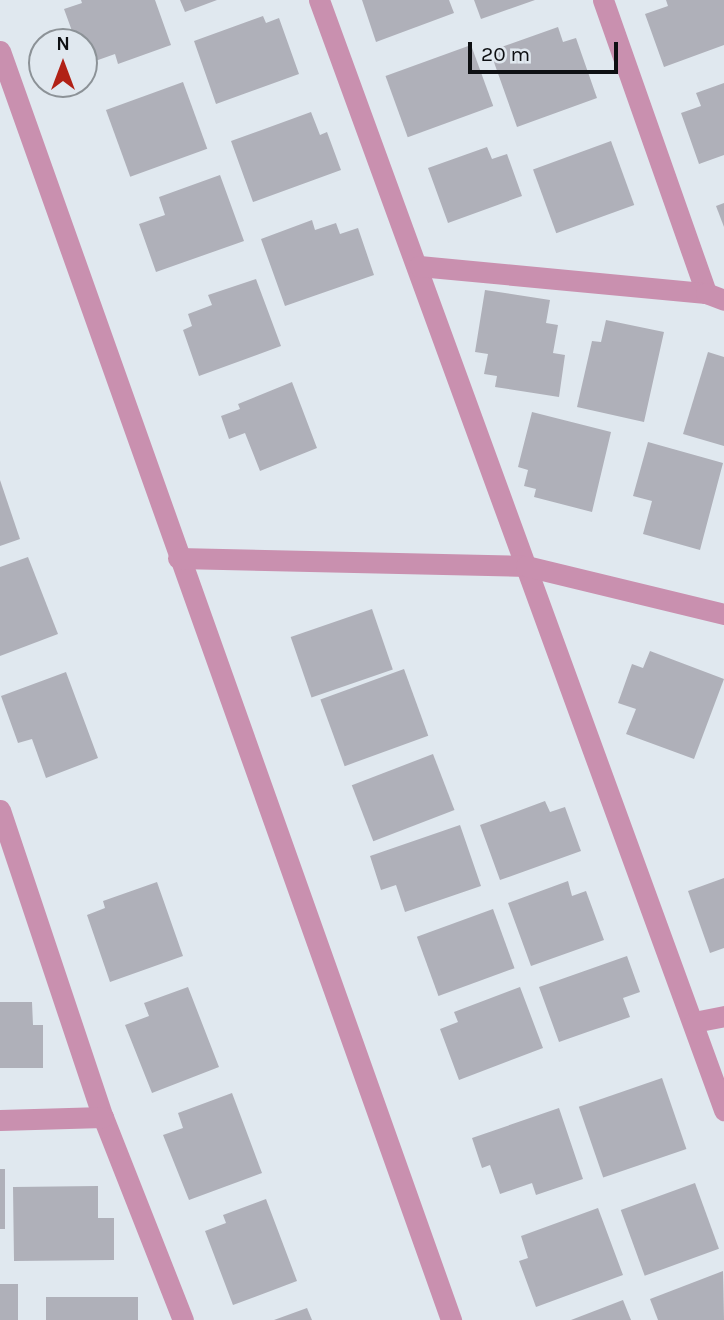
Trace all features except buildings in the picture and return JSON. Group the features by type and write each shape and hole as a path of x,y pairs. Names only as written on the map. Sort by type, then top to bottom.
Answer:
{"street":[{"path":"319,0 419,266 724,1110"},
{"path":"419,266 715,296 603,0"},
{"path":"0,51 451,1320"},
{"path":"178,558 526,566 724,614"},
{"path":"0,810 103,1117 183,1320"},
{"path":"694,1022 724,1016"},
{"path":"0,1120 103,1117"}]}
